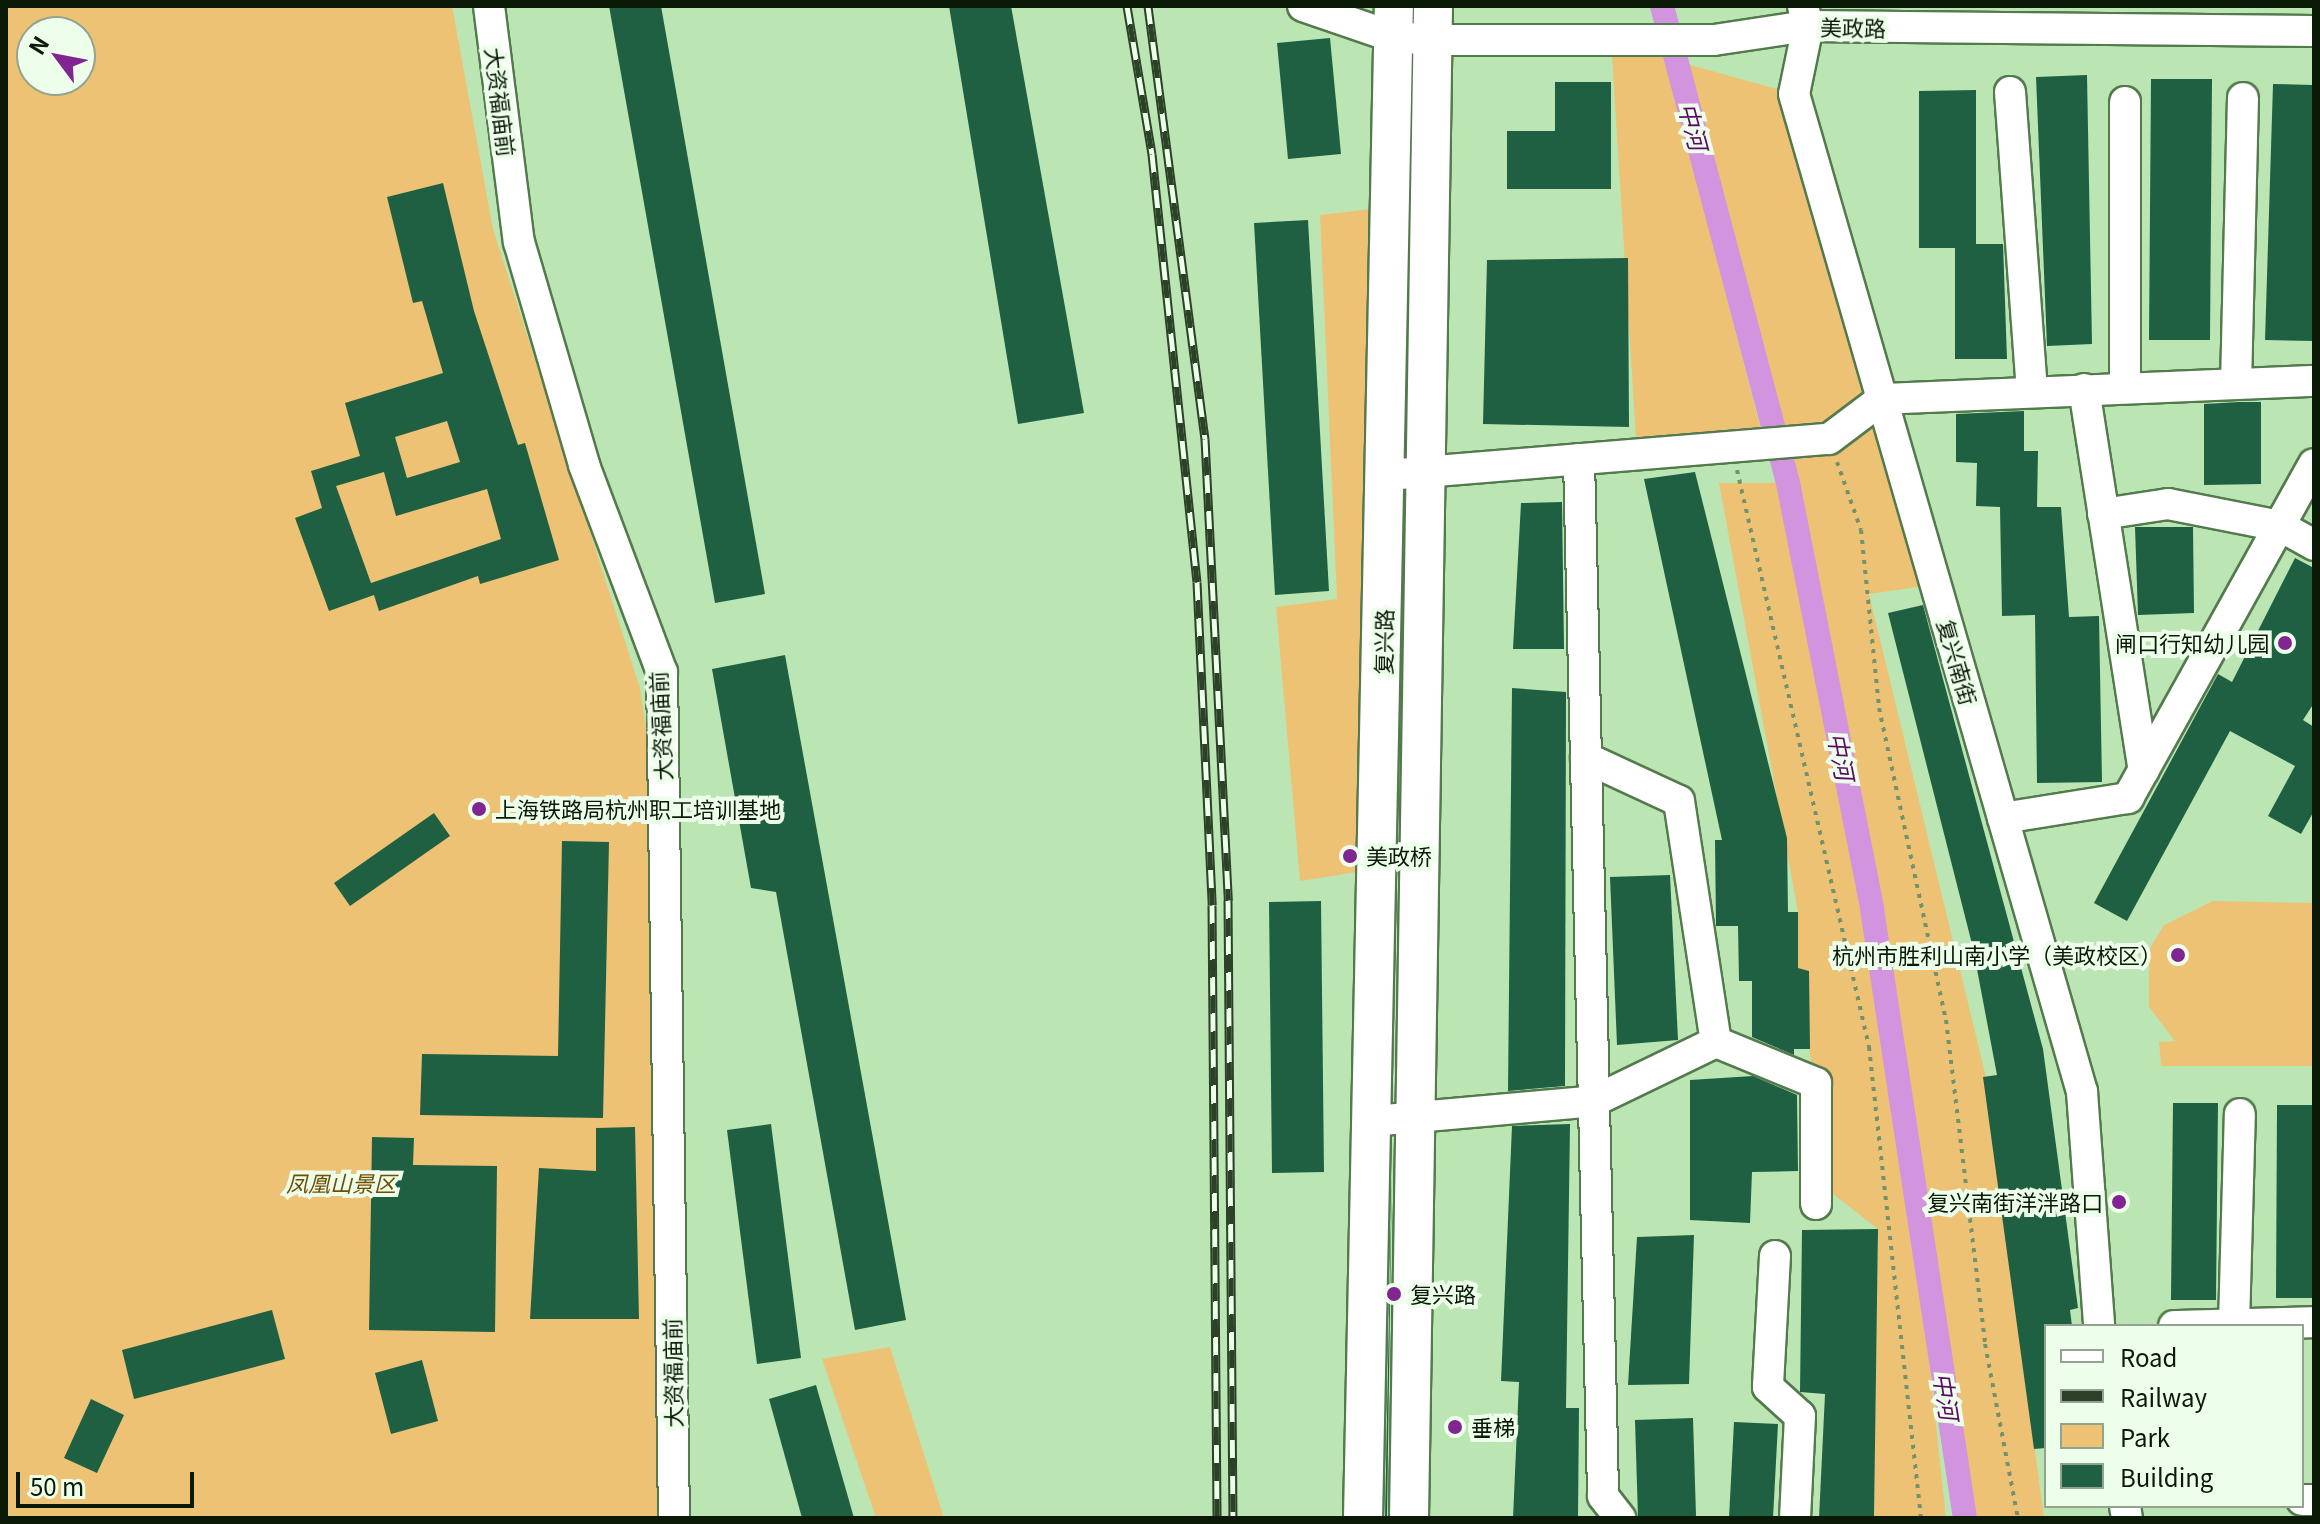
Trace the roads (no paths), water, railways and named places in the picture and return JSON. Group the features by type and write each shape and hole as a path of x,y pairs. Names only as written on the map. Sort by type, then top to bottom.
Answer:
{"main road":[{"name":"复兴路","path":"1363,1518 1387,475 1394,21"},
{"name":"复兴路","path":"1409,1518 1429,467 1433,23"}],"street":[{"name":"大资福庙前","path":"489,6 519,242 584,465 662,672 674,1518"},
{"name":"美政路","path":"1303,6 1394,21 1655,40 1687,40 1805,16 2314,31"},
{"name":"复兴南街","path":"1805,16 1794,94 2082,1092 2099,1324"},
{"path":"2010,92 2032,391"},
{"path":"2236,384 2243,98"},
{"path":"2125,102 2125,388"},
{"path":"1387,475 1429,467 1732,450 1829,439 1882,399 2314,381"},
{"path":"2084,389 2144,770"},
{"path":"1579,459 1603,1496 1620,1518"},
{"path":"2003,818 2128,798 2314,464"},
{"path":"2103,514 2168,504 2280,526 2314,545"},
{"path":"1586,758 1679,801 1716,1042"},
{"path":"1372,1121 1415,1120 1594,1101 1716,1042 1816,1083 1816,1204"},
{"path":"2240,1114 2234,1324 2314,1322"},
{"path":"1775,1256 1768,1387 1800,1416 1795,1518"}],"waterway":[{"name":"中河","path":"1662,6 1788,483 1872,909 1965,1518"}],"railway":[{"path":"1127,6 1152,154 1197,582 1212,905 1217,1518"},
{"path":"1148,6 1205,439 1228,900 1233,1518"}],"place":[{"name":"闸口行知幼儿园","path":"2285,643"},
{"name":"上海铁路局杭州职工培训基地","path":"479,809"},
{"name":"美政桥","path":"1350,856"},
{"name":"杭州市胜利山南小学（美政校区）","path":"2178,955"},
{"name":"复兴南街洋泮路口","path":"2119,1202"},
{"name":"复兴路","path":"1394,1294"},
{"name":"垂梯","path":"1455,1427"}],"park label":[{"name":"凤凰山景区","path":"341,1183"}]}
